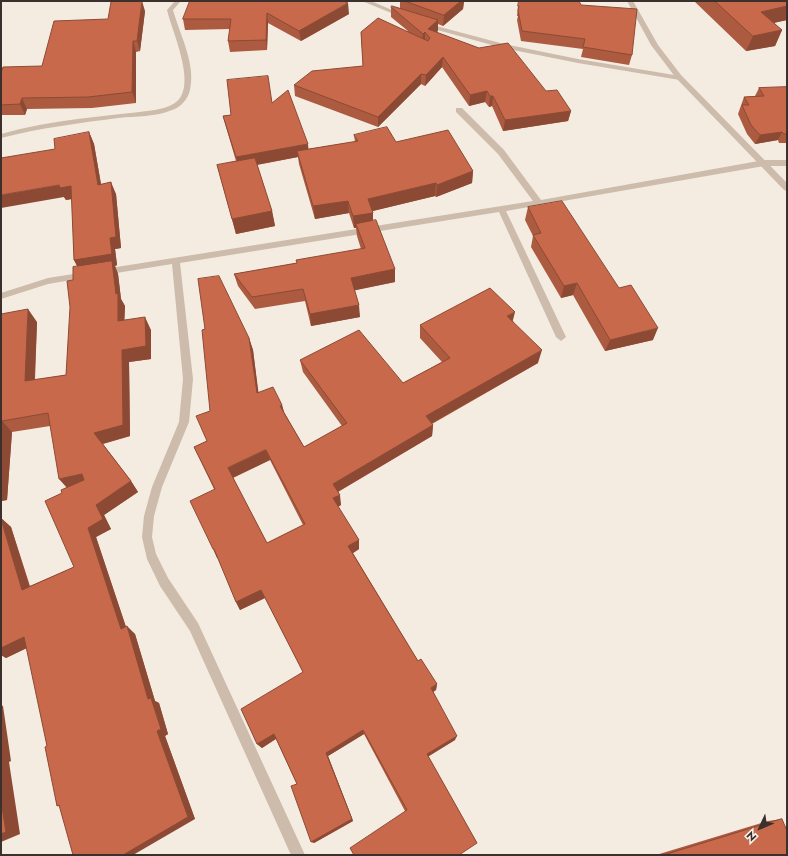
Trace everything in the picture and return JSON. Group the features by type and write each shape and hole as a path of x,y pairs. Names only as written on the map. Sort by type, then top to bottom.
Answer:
{"street":[{"path":"1,136 22,130 77,120 154,113 182,102 187,87 184,58 174,29 170,10 178,1"},
{"path":"365,1 409,19"},
{"path":"630,1 663,57 680,78 698,99 764,163 787,188"},
{"path":"416,21 461,36 503,46 578,61 680,78"},
{"path":"459,110 501,152 539,203"},
{"path":"1,296 48,281 539,203 764,163 787,163"},
{"path":"501,208 561,337"},
{"path":"176,260 188,379 184,422 157,487 149,516 147,537 151,555 164,582 194,627 298,855"}],"building":[{"path":"142,1 137,41 133,41 132,92 88,97 22,98 20,104 1,105 1,73 3,67 42,66 54,21 108,19 111,2"},
{"path":"190,1 343,1 348,3 299,31 267,13 266,40 228,41 231,19 183,19"},
{"path":"405,1 461,1 444,15"},
{"path":"519,1 579,1 581,5 637,9 632,55 583,47 585,39 522,31 518,10"},
{"path":"715,1 787,1 787,6 761,12 782,30 753,36"},
{"path":"392,6 438,20 428,29 479,48 508,43 546,91 557,90 571,111 505,120 493,96 490,96 487,91 470,95 443,57 426,75 421,74 378,117 294,85 312,71 363,66 361,32 378,18 428,41 430,38 425,32 423,34 391,7"},
{"path":"268,76 272,103 288,90 308,144 236,157 223,116 231,115 227,80"},
{"path":"787,87 787,134 782,132 760,135 751,125 742,105 749,105 744,97 764,96 759,88"},
{"path":"387,127 396,142 448,130 473,171 437,185 436,183 368,199 373,213 353,216 348,201 313,206 297,151 358,141 354,135"},
{"path":"89,132 98,185 111,182 116,237 110,238 112,254 74,260 71,186 60,188 59,185 1,195 1,158 55,149 54,139"},
{"path":"255,158 272,211 232,219 217,165"},
{"path":"562,201 619,288 631,285 658,328 610,340 577,283 564,286 533,235 541,233 528,207"},
{"path":"376,220 395,269 351,278 359,305 310,314 303,289 252,297 234,274 297,263 296,260 365,248 356,224"},
{"path":"112,261 116,294 118,293 118,321 145,317 146,346 122,350 123,425 94,433 131,481 96,505 103,519 88,528 121,629 127,626 148,699 151,698 161,729 157,731 188,817 123,855 73,855 59,805 57,806 45,747 47,746 24,637 1,648 1,519 22,590 74,567 45,501 62,493 61,490 84,480 82,474 59,479 48,413 2,421 1,438 1,314 28,309 25,381 66,375 70,307 67,281 73,280 73,267"},
{"path":"219,276 249,338 257,393 273,387 282,405 280,406 304,447 347,423 300,360 359,330 403,383 450,358 420,325 490,288 515,312 507,316 542,350 426,416 433,425 333,484 340,495 333,498 359,540 348,546 418,661 421,659 437,684 431,688 457,736 427,754 477,843 459,855 354,855 350,848 407,810 363,730 326,753 352,819 311,842 291,786 297,784 274,734 257,744 241,709 303,672 261,590 236,602 214,549 190,501 215,489 194,447 207,441 196,416 210,411 202,330 205,329 198,279","holes":["266,450 305,524 267,543 228,468"]},
{"path":"1,800 6,832 1,834"},
{"path":"782,819 787,831 787,855 664,855"}]}
